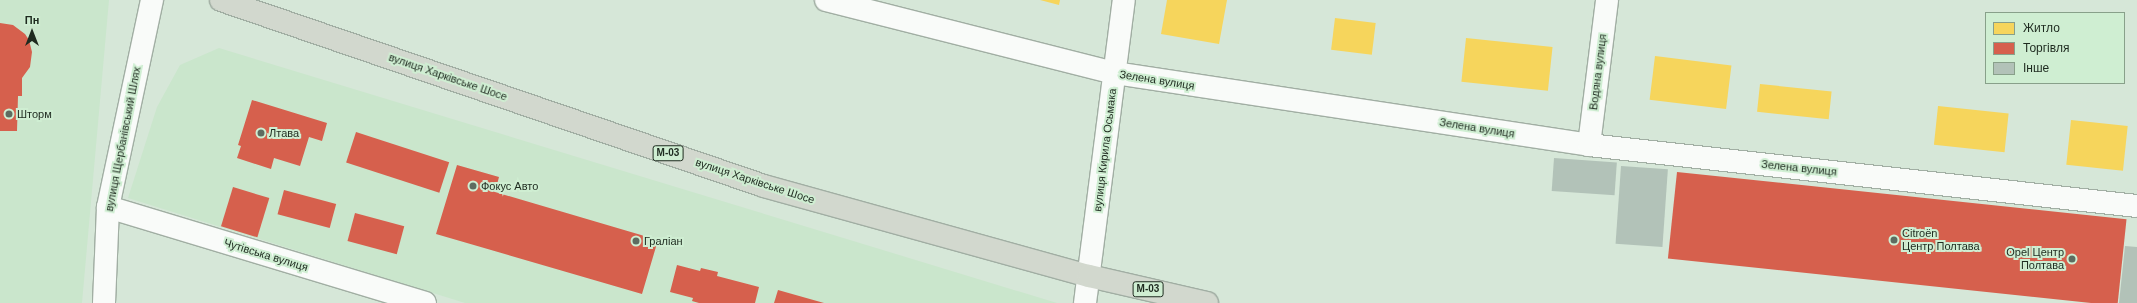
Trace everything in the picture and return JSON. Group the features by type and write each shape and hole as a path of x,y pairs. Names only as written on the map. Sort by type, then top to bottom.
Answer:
{"highway":[{"name":"вулиця Харківське Шосе","path":"221,0 764,186 1089,276 1208,303"}],"street":[{"name":"вулиця Щербанівський Шлях","path":"104,303 108,207 152,0"},
{"name":"Зелена вулиця","path":"826,0 1115,73 1589,145 2137,206"},
{"name":"вулиця Кирила Осьмака","path":"1085,303 1124,0"},
{"name":"Водяна вулиця","path":"1589,145 1607,0"},
{"name":"Чутівська вулиця","path":"108,207 425,303"}],"shaded area":[{"path":"0,0 109,0 82,303 0,303"},
{"path":"219,48 1057,303 465,303 128,198 157,107 180,65"}],"building: Житло":[{"path":"1040,0 1060,0 1059,5"},
{"path":"1167,0 1227,0 1219,44 1161,34"},
{"path":"1335,18 1376,23 1372,55 1331,50"},
{"path":"1466,38 1553,47 1548,91 1461,82"},
{"path":"1655,56 1731,65 1726,109 1650,100"},
{"path":"1760,84 1832,92 1829,119 1757,112"},
{"path":"1938,106 2009,113 2005,152 1934,145"},
{"path":"2071,120 2128,126 2123,171 2066,165"}],"building: Торгівля":[{"path":"0,23 13,25 25,34 29,40 32,52 30,67 22,78 22,96 18,96 17,131 0,131"},
{"path":"252,100 327,123 322,141 309,137 300,166 274,158 271,169 237,158 241,146 238,145"},
{"path":"356,132 449,162 439,193 346,162"},
{"path":"457,165 499,177 495,192 658,240 642,294 436,234"},
{"path":"1677,172 2127,219 2118,303 2091,303 1668,259"},
{"path":"233,187 269,198 257,237 221,226"},
{"path":"284,190 336,204 330,228 278,214"},
{"path":"355,213 404,226 397,254 347,241"},
{"path":"677,265 700,271 701,268 718,272 717,276 759,287 755,303 699,303 692,301 693,298 670,292"},
{"path":"778,290 824,303 774,303"}],"building: Інше":[{"path":"1554,158 1617,162 1615,195 1552,191"},
{"path":"1621,166 1668,169 1662,247 1616,244"},
{"path":"2125,246 2137,247 2137,303 2119,303"}],"place":[{"name":"Шторм","path":"9,114"},
{"name":"Лтава","path":"261,133"},
{"name":"Фокус Авто","path":"473,186"},
{"name":"Citroën Центр Полтава","path":"1894,240"},
{"name":"Граліан","path":"636,241"},
{"name":"Opel Центр Полтава","path":"2072,259"}]}
